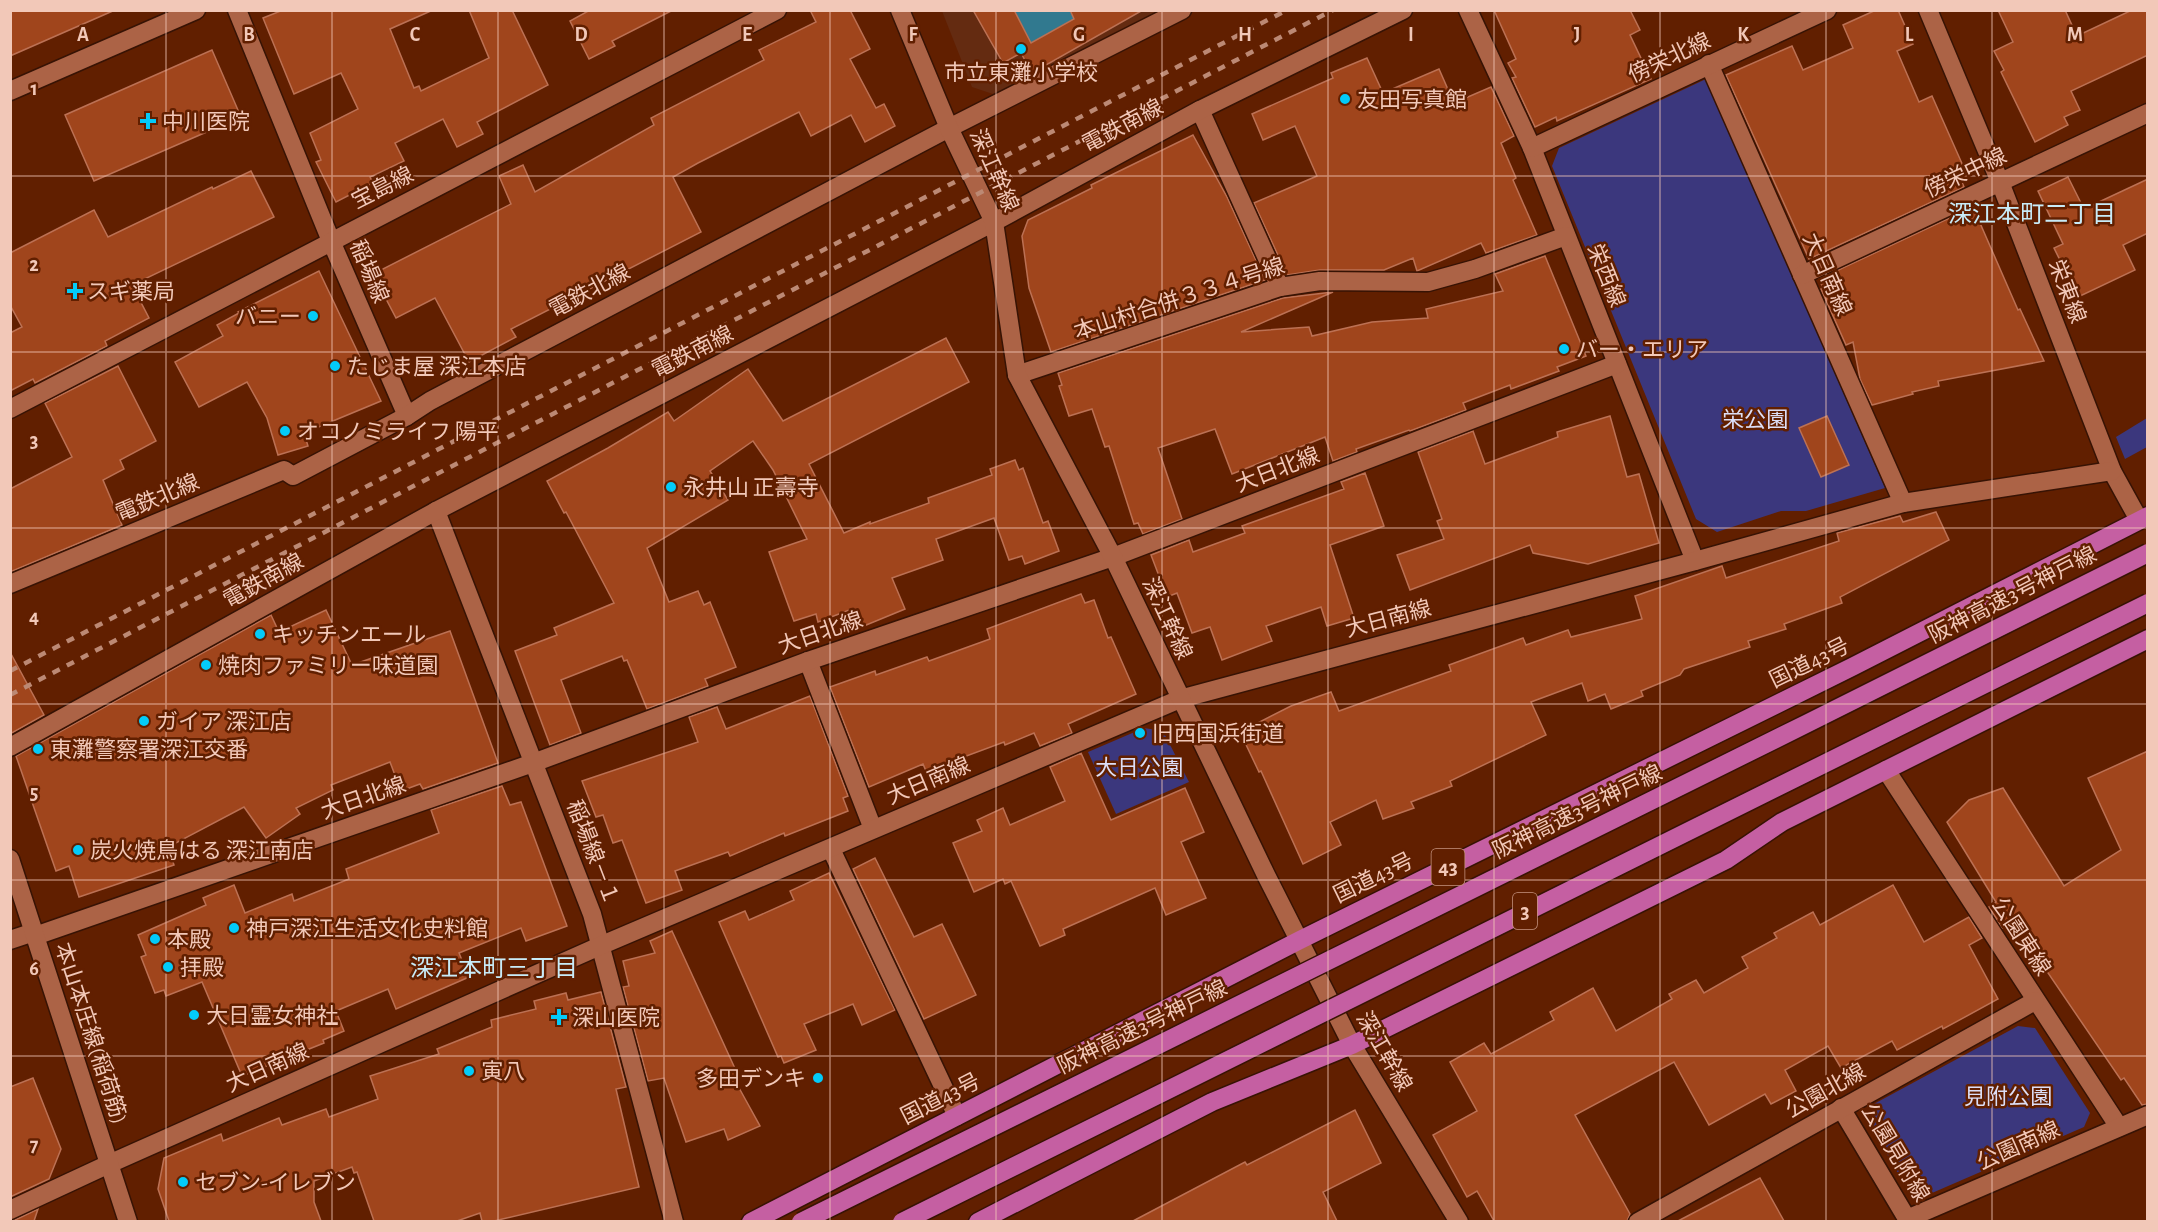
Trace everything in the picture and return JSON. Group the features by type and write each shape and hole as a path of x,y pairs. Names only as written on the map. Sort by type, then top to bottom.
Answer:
{"highway":[{"name":"国道43号","path":"751,1221 1300,940 1852,667 2143,518"},
{"name":"阪神高速3号神戸線","path":"801,1221 2148,553"},
{"name":"3","path":"902,1221 2148,603"},
{"path":"988,1219 1212,1102 1352,1045 1726,860 1782,822 2148,639"}],"street":[{"path":"10,91 196,10"},
{"name":"稲場線","path":"237,10 331,241 407,416"},
{"name":"宝島線","path":"10,409 777,10"},
{"name":"深江幹線","path":"900,10 949,128 994,222 1017,375 1113,557 1180,699 1352,1045 1459,1221"},
{"name":"電鉄北線","path":"10,584 284,470 293,476 407,416 430,400 949,128 1182,10"},
{"name":"電鉄南線","path":"10,747 436,511 994,222 1200,110 1403,10"},
{"name":"栄西線","path":"1468,10 1532,148 1695,561"},
{"name":"傍栄北線","path":"1532,148 1827,10"},
{"name":"栄東線","path":"1928,10 2000,182 2112,471 2143,518"},
{"name":"大日南線","path":"1709,64 1903,503"},
{"path":"1200,110 1280,287"},
{"name":"傍栄中線","path":"1802,274 2148,113"},
{"name":"本山村合併３３４号線","path":"1017,375 1280,287 1320,281 1428,282 1475,269 1566,236"},
{"name":"大日北線","path":"10,939 35,934 533,763 808,661 1113,557 1617,364"},
{"name":"大日南線","path":"10,1210 602,945 1180,699 1903,503 2112,471"},
{"name":"稲場線－１","path":"436,511 592,914 674,1221"},
{"path":"808,661 873,829"},
{"name":"公園東線","path":"1886,771 2118,1127"},
{"path":"831,849 957,1116"},
{"name":"本山本庄線(稲荷筋)","path":"10,859 128,1221"},
{"name":"公園北線","path":"1638,1221 2036,1001"},
{"name":"公園見附線","path":"1841,1108 1908,1220"},
{"name":"公園南線","path":"1908,1220 2148,1115"}],"shaded area":[{"name":"市立東灘小学校","path":"942,11 1158,11 996,95 972,87"}],"green space":[{"name":"栄公園","path":"1706,79 1885,488 1806,511 1781,511 1717,532 1696,519 1552,166 1559,148"},
{"path":"2147,418 2147,447 2125,459 2116,437"},
{"name":"大日公園","path":"1144,728 1163,731 1189,782 1116,814 1088,752"},
{"name":"見附公園","path":"2018,1026 2035,1028 2090,1113 2084,1127 1932,1193 1904,1184 1870,1124 1872,1105"}],"water":[{"path":"1014,11 1070,11 1074,19 1031,43"}],"building":[{"path":"10,10 115,10 10,56"},
{"path":"283,10 433,10 390,29 414,88 419,86 421,91 489,58 469,10 512,10 548,85 477,122 483,134 457,147 443,119 395,143 404,161 370,177 373,183 336,202 316,162 321,160 310,133 358,109 341,73 294,94 263,18"},
{"path":"590,10 673,10 612,41 615,46 589,59 570,21"},
{"path":"810,10 850,10 870,49 850,59 876,108 884,104 895,126 865,142 851,115 811,136 799,112 698,163 673,177 701,232 511,329 516,337 469,362 435,298 396,318 373,274 511,204 499,176 523,165 535,192 654,125 651,118 764,60 759,50 816,22"},
{"path":"973,10 1014,10 1031,43 1074,19 1070,10 1143,10 1032,73 1021,53 1003,63"},
{"path":"1494,10 1630,10 1640,30 1630,35 1651,79 1557,121 1556,117 1535,127 1512,78 1516,77 1508,63 1516,59"},
{"path":"1876,10 1898,10 1913,44 1897,51 1919,102 1932,96 1968,177 1961,180 1964,187 1809,259 1726,75 1792,46 1803,70 1853,48 1843,25"},
{"path":"1998,10 2065,10 2077,36 2132,10 2148,10 2148,55 2071,91 2080,110 2064,117 2068,125 2035,142 2001,72 2004,70 1994,51 2013,42"},
{"path":"212,50 241,117 94,181 65,115"},
{"path":"1367,58 1383,93 1439,69 1454,103 1491,87 1514,136 1501,143 1516,178 1513,180 1537,235 1486,253 1481,243 1417,271 1413,258 1384,270 1320,270 1287,275 1254,203 1317,176 1295,126 1263,140 1252,114 1333,78 1331,73"},
{"path":"1193,135 1227,197 1265,280 1051,352 1029,288 1022,236 1028,220 1092,188 1091,185"},
{"path":"251,171 274,217 132,285 149,318 105,341 107,346 35,383 33,379 10,391 10,333 22,327 10,305 10,253 94,210 108,237 212,187 213,189"},
{"path":"2068,177 2084,209 2148,179 2148,233 2123,245 2135,270 2078,297 2054,248 2063,244 2038,191"},
{"path":"1973,207 2018,310 2020,309 2044,361 1938,381 1939,386 1872,405 1860,379 1853,342 1846,345 1821,289 1823,288 1819,279"},
{"path":"1545,256 1586,356 1557,367 1559,371 1511,389 1510,385 1463,403 1466,410 1356,449 1357,452 1333,461 1325,437 1232,474 1215,429 1158,448 1182,519 1143,534 1138,523 1134,524 1109,446 1105,447 1092,409 1069,416 1059,386 1062,385 1058,373 1283,298 1333,292 1241,332 1309,327 1312,336 1372,322 1428,318 1426,309 1503,291 1495,274"},
{"path":"319,271 381,401 304,433 308,446 278,455 267,418 247,382 199,407 175,362 223,336 217,325"},
{"path":"946,338 969,382 809,464 844,533 929,503 928,498 992,475 990,469 1015,460 1019,470 1023,468 1043,523 1048,521 1059,551 1025,564 1022,556 1009,560 994,518 936,539 943,560 892,578 905,609 859,628 852,609 818,622 816,614 794,621 769,552 807,539 773,470 753,441 710,471 728,500 647,548 669,602 698,591 704,605 710,602 736,667 705,679 708,686 647,709 627,660 624,661 622,656 561,680 581,733 550,745 515,651 557,635 554,628 614,603 547,481 668,412 674,421 748,369 783,421"},
{"path":"118,366 156,441 120,460 124,469 103,480 122,525 10,572 10,489 72,457 45,403"},
{"path":"1610,416 1627,477 1639,474 1659,543 1588,564 1533,553 1530,545 1410,590 1397,555 1444,539 1437,521 1442,519 1418,452 1473,431 1485,464 1558,437 1557,432"},
{"path":"1827,416 1849,465 1821,477 1799,428"},
{"path":"1365,473 1384,526 1330,545 1354,618 1327,626 1321,607 1266,626 1272,641 1222,660 1210,627 1192,633 1177,593 1167,597 1151,555 1189,540 1193,552 1245,533 1242,526 1344,489 1341,482"},
{"path":"1936,512 1949,540 1840,597 1842,603 1784,624 1786,629 1748,641 1750,647 1684,669 1680,675 1641,691 1643,696 1611,709 1605,694 1588,701 1582,683 1531,702 1546,735 1450,781 1452,786 1411,802 1414,808 1383,819 1376,800 1330,822 1341,845 1303,864 1261,771 1259,772 1240,732 1291,706 1331,692 1339,711 1451,671 1449,665 1523,638 1526,645 1568,630 1571,637 1642,619 1635,596 1722,566 1726,578 1839,541 1837,533 1900,516 1903,522"},
{"path":"1081,594 1085,603 1094,600 1108,638 1111,637 1136,694 1068,724 1072,733 1040,746 1034,733 926,771 923,764 869,787 830,687 875,671 876,675 927,657 929,661 990,639 987,629"},
{"path":"326,610 352,665 450,631 498,763 423,789 420,784 401,791 390,762 331,785 333,790 296,808 300,814 266,838 244,807 168,847 174,865 79,897 69,866 56,871 16,756 271,615 279,632"},
{"path":"10,652 44,715 10,734"},
{"path":"810,696 848,796 843,798 848,811 785,836 784,833 730,856 728,852 675,871 682,890 646,903 622,840 613,843 603,815 596,817 582,781 698,742 689,717 717,707 726,729"},
{"path":"2148,751 2148,1104 2142,1105 2124,1078 2121,1080 2046,970 2050,967 2021,920 2002,928 1989,907 1996,902 1947,822 1969,800 2003,788 2064,886 2121,850 2088,778"},
{"path":"1081,753 1111,820 1185,788 1204,832 1181,842 1206,898 1166,915 1155,888 1063,929 1065,935 1040,946 1011,881 1005,884 1003,879 974,892 953,843 982,831 977,820 1003,808 1010,825 1065,801 1050,767"},
{"path":"502,786 510,805 521,802 567,926 526,941 521,928 459,953 469,977 396,1009 388,989 336,1011 344,1031 323,1040 324,1043 242,1076 202,982 166,996 164,990 155,993 141,957 146,955 138,935 206,905 203,898 234,885 245,913 292,894 294,901 349,879 346,869 439,833 431,810"},
{"path":"875,858 914,937 942,924 976,995 924,1019 853,869"},
{"path":"829,873 895,1010 862,1025 853,1004 804,1024 816,1050 784,1063 781,1056 778,1057 719,922 745,911 749,920 794,900 790,891"},
{"path":"1893,885 1924,942 1969,917 1982,938 1969,945 1998,999 1943,1029 1942,1026 1897,1050 1892,1041 1841,1068 1828,1046 1785,1070 1796,1091 1771,1104 1765,1094 1709,1125 1674,1062 1575,1115 1630,1214 1627,1221 1494,1221 1477,1191 1467,1197 1433,1135 1477,1111 1450,1062 1484,1043 1491,1054 1554,1020 1550,1012 1593,988 1616,1031 1672,999 1669,994 1696,980 1704,993 1748,968 1742,957 1777,938 1774,933 1813,912 1820,925"},
{"path":"672,931 738,1075 733,1077 760,1126 728,1140 724,1129 686,1142 664,1078 648,1081 623,987 629,986 623,961 655,953 650,941"},
{"path":"601,992 626,1087 616,1089 639,1187 494,1221 482,1221 480,1213 457,1221 374,1221 357,1172 354,1173 352,1167 314,1181 314,1202 321,1221 169,1221 158,1189 164,1158 221,1134 223,1141 279,1118 282,1125 326,1109 329,1117 378,1099 370,1076 439,1054 437,1049 492,1027 491,1020 536,1009 534,1001 566,993 568,1000"},
{"path":"33,1078 61,1149 49,1179 10,1197 10,1087"},
{"path":"1355,1110 1381,1163 1323,1192 1337,1221 1133,1221 1245,1162 1247,1165"},
{"path":"1760,1178 1784,1221 1678,1221"},
{"path":"38,1209 34,1221 10,1221 15,1220"}],"railway":[{"path":"10,671 1287,10"},
{"path":"10,695 1333,10"}],"place":[{"name":"市立東灘小学校","path":"1021,49"},
{"name":"友田写真館","path":"1345,99"},
{"name":"中川医院","path":"148,121"},
{"name":"スギ薬局","path":"75,291"},
{"name":"バニー","path":"313,316"},
{"name":"バー・エリア","path":"1564,349"},
{"name":"たじま屋 深江本店","path":"335,366"},
{"name":"オコノミライフ 陽平","path":"285,431"},
{"name":"永井山 正壽寺","path":"671,487"},
{"name":"キッチンエール","path":"260,634"},
{"name":"焼肉ファミリー味道園","path":"206,665"},
{"name":"ガイア 深江店","path":"144,721"},
{"name":"旧西国浜街道","path":"1140,733"},
{"name":"東灘警察署深江交番","path":"38,749"},
{"name":"炭火焼鳥はる 深江南店","path":"78,850"},
{"name":"神戸深江生活文化史料館","path":"234,928"},
{"name":"本殿","path":"155,939"},
{"name":"拝殿","path":"168,967"},
{"name":"大日霊女神社","path":"194,1015"},
{"name":"深山医院","path":"559,1017"},
{"name":"寅八","path":"469,1071"},
{"name":"多田デンキ","path":"818,1078"},
{"name":"セブン-イレブン","path":"183,1182"}],"district":[{"name":"深江本町二丁目","path":"2032,214"},
{"name":"深江本町三丁目","path":"494,968"}]}
